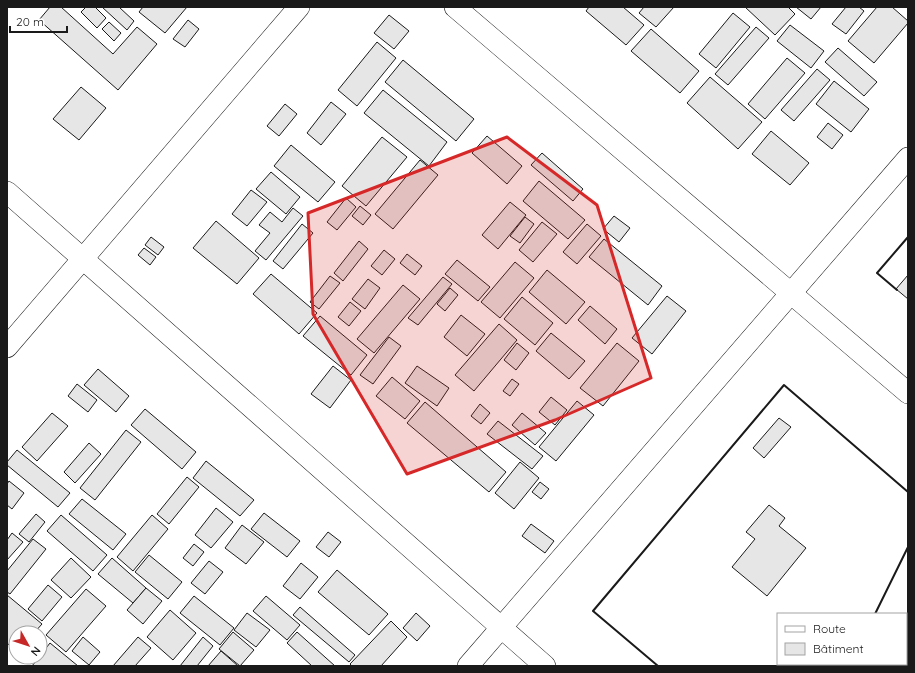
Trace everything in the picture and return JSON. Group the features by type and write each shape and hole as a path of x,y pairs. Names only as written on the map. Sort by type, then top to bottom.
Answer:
{"street":[{"path":"7,347 299,7"},
{"path":"455,7 908,393"},
{"path":"468,666 908,158"},
{"path":"7,192 546,666"}],"highlighted area":[{"path":"507,137 597,205 651,378 555,420 407,474 313,314 308,213"}],"building":[{"path":"50,7 61,7 113,54 137,27 157,44 118,90 39,20"},
{"path":"86,7 95,7 106,18 97,28 81,12"},
{"path":"102,7 119,7 134,21 127,30"},
{"path":"143,7 187,7 165,33 139,12"},
{"path":"589,7 623,7 644,25 626,45 586,11"},
{"path":"644,7 674,7 656,27 639,13"},
{"path":"745,7 788,7 795,14 775,35"},
{"path":"796,7 821,7 811,19"},
{"path":"846,7 859,7 864,11 846,34 832,24"},
{"path":"877,7 892,7 908,21 908,23 874,63 848,41"},
{"path":"733,13 750,27 716,68 699,54"},
{"path":"389,15 409,31 394,49 374,33"},
{"path":"188,20 199,29 185,47 173,39"},
{"path":"109,22 121,33 114,41 102,29"},
{"path":"790,25 824,51 811,68 777,41"},
{"path":"756,27 769,38 728,85 715,74"},
{"path":"651,29 699,71 680,93 631,51"},
{"path":"377,42 396,58 357,106 338,90"},
{"path":"838,48 877,82 864,96 825,62"},
{"path":"787,58 805,73 765,119 748,104"},
{"path":"403,60 474,119 456,141 385,82"},
{"path":"817,69 830,80 794,121 781,110"},
{"path":"710,77 762,122 738,149 687,103"},
{"path":"834,81 869,109 851,132 816,104"},
{"path":"81,87 106,108 79,140 53,119"},
{"path":"383,90 447,142 429,166 364,113"},
{"path":"331,102 346,114 321,145 307,133"},
{"path":"285,104 297,114 279,136 267,126"},
{"path":"828,123 843,135 832,149 817,137"},
{"path":"771,131 809,163 790,185 752,154"},
{"path":"487,136 522,166 507,184 472,153"},
{"path":"382,137 407,157 366,206 342,186"},
{"path":"291,145 335,182 318,202 274,166"},
{"path":"542,153 583,189 573,201 531,165"},
{"path":"420,160 438,175 393,229 375,214"},
{"path":"271,172 300,197 286,214 256,189"},
{"path":"539,181 585,220 568,239 523,201"},
{"path":"251,190 267,202 247,226 232,214"},
{"path":"346,198 356,207 337,230 327,222"},
{"path":"510,202 526,215 498,249 482,235"},
{"path":"360,206 371,215 363,225 352,216"},
{"path":"293,208 303,216 266,260 255,251 270,233 259,225 270,212 282,222"},
{"path":"614,216 630,228 619,242 603,229"},
{"path":"525,217 534,224 520,243 510,236"},
{"path":"216,221 259,258 237,284 193,248"},
{"path":"542,222 557,234 533,262 519,250"},
{"path":"302,224 313,233 283,269 273,261"},
{"path":"587,224 601,236 577,264 563,252"},
{"path":"151,237 164,247 158,255 145,245"},
{"path":"604,239 662,286 648,305 589,257"},
{"path":"359,241 368,249 343,281 334,273"},
{"path":"144,248 156,257 150,265 138,255"},
{"path":"384,250 395,259 382,275 371,266"},
{"path":"407,254 422,266 415,275 400,263"},
{"path":"457,260 490,287 478,301 445,274"},
{"path":"515,262 534,278 500,318 481,302"},
{"path":"547,270 585,302 566,324 529,292"},
{"path":"271,274 317,313 299,334 253,294"},
{"path":"908,275 908,299 896,289"},
{"path":"330,276 340,283 319,309 310,302"},
{"path":"443,277 452,284 418,325 408,318"},
{"path":"368,279 380,288 365,309 352,299"},
{"path":"403,285 420,299 374,353 357,339"},
{"path":"450,288 458,295 445,311 437,304"},
{"path":"667,296 686,311 652,354 632,338"},
{"path":"522,297 553,323 535,345 504,319"},
{"path":"350,302 361,311 349,326 338,317"},
{"path":"590,306 617,329 605,344 578,320"},
{"path":"461,315 485,334 467,356 444,337"},
{"path":"320,316 367,355 351,375 303,336"},
{"path":"499,324 517,340 474,391 455,375"},
{"path":"551,333 585,361 569,379 536,351"},
{"path":"389,337 401,346 373,384 360,375"},
{"path":"517,343 529,353 516,370 504,360"},
{"path":"617,343 639,361 603,406 580,388"},
{"path":"333,366 351,380 330,408 311,394"},
{"path":"417,366 449,388 437,406 405,383"},
{"path":"98,369 129,396 116,412 84,385"},
{"path":"392,377 420,401 405,419 376,396"},
{"path":"512,379 519,384 510,396 503,391"},
{"path":"77,384 97,400 88,412 68,396"},
{"path":"551,397 567,410 555,425 539,412"},
{"path":"577,401 594,415 556,461 539,447"},
{"path":"425,402 506,472 489,492 407,423"},
{"path":"480,404 490,413 481,424 471,416"},
{"path":"145,409 196,452 182,469 131,425"},
{"path":"52,413 68,426 37,461 22,447"},
{"path":"522,413 546,433 535,445 512,425"},
{"path":"779,418 791,427 764,458 753,448"},
{"path":"498,421 543,456 532,469 487,434"},
{"path":"126,430 141,442 95,500 80,488"},
{"path":"89,443 101,454 75,483 64,472"},
{"path":"17,450 70,493 58,507 7,465 7,462"},
{"path":"206,461 254,500 240,516 193,478"},
{"path":"520,462 539,478 514,509 495,493"},
{"path":"187,477 199,487 169,524 157,514"},
{"path":"9,481 24,493 12,509 7,505 7,484"},
{"path":"540,482 549,489 541,499 532,492"},
{"path":"82,499 126,534 113,550 69,514"},
{"path":"769,505 785,518 779,526 806,548 767,596 732,567 755,539 746,532"},
{"path":"216,508 233,522 211,548 195,535"},
{"path":"264,513 300,541 287,557 251,529"},
{"path":"36,514 45,522 29,542 19,534"},
{"path":"61,515 107,555 93,571 47,531"},
{"path":"152,515 168,529 133,571 117,557"},
{"path":"531,524 554,541 545,553 522,536"},
{"path":"242,525 264,542 246,564 225,548"},
{"path":"328,532 341,542 329,557 316,547"},
{"path":"12,533 23,542 7,560 7,540"},
{"path":"33,539 46,549 10,594 7,592 7,571"},
{"path":"194,544 204,552 193,566 183,558"},
{"path":"149,555 182,582 168,599 135,572"},
{"path":"71,558 91,577 71,598 51,580"},
{"path":"112,558 146,588 133,603 98,574"},
{"path":"209,561 223,572 205,594 191,583"},
{"path":"301,563 318,577 300,599 283,586"},
{"path":"337,570 388,614 369,635 318,592"},
{"path":"48,585 62,597 42,621 28,609"},
{"path":"146,588 162,601 143,624 127,610"},
{"path":"86,589 106,606 66,652 48,637 48,633"},
{"path":"7,595 42,624 8,625 8,644"},
{"path":"194,596 234,628 220,645 180,613"},
{"path":"266,596 300,625 287,640 253,611"},
{"path":"300,607 355,655 349,662 293,615"},
{"path":"170,610 196,633 173,660 147,637"},
{"path":"247,613 270,630 256,647 234,630"},
{"path":"416,613 430,626 417,641 403,628"},
{"path":"391,621 407,637 381,666 352,666 350,664"},
{"path":"233,632 254,650 240,666 219,649"},
{"path":"297,632 335,666 312,666 287,643"},
{"path":"83,637 100,652 89,665 72,651"},
{"path":"138,637 151,648 135,666 113,666"},
{"path":"203,637 213,646 197,666 180,666"},
{"path":"50,643 78,666 32,666 48,665 48,646"},
{"path":"221,651 238,666 208,666"}],"wall":[{"path":"897,290 877,273 908,237"},
{"path":"658,666 593,611 784,385 908,492"},
{"path":"875,613 908,547"}]}
